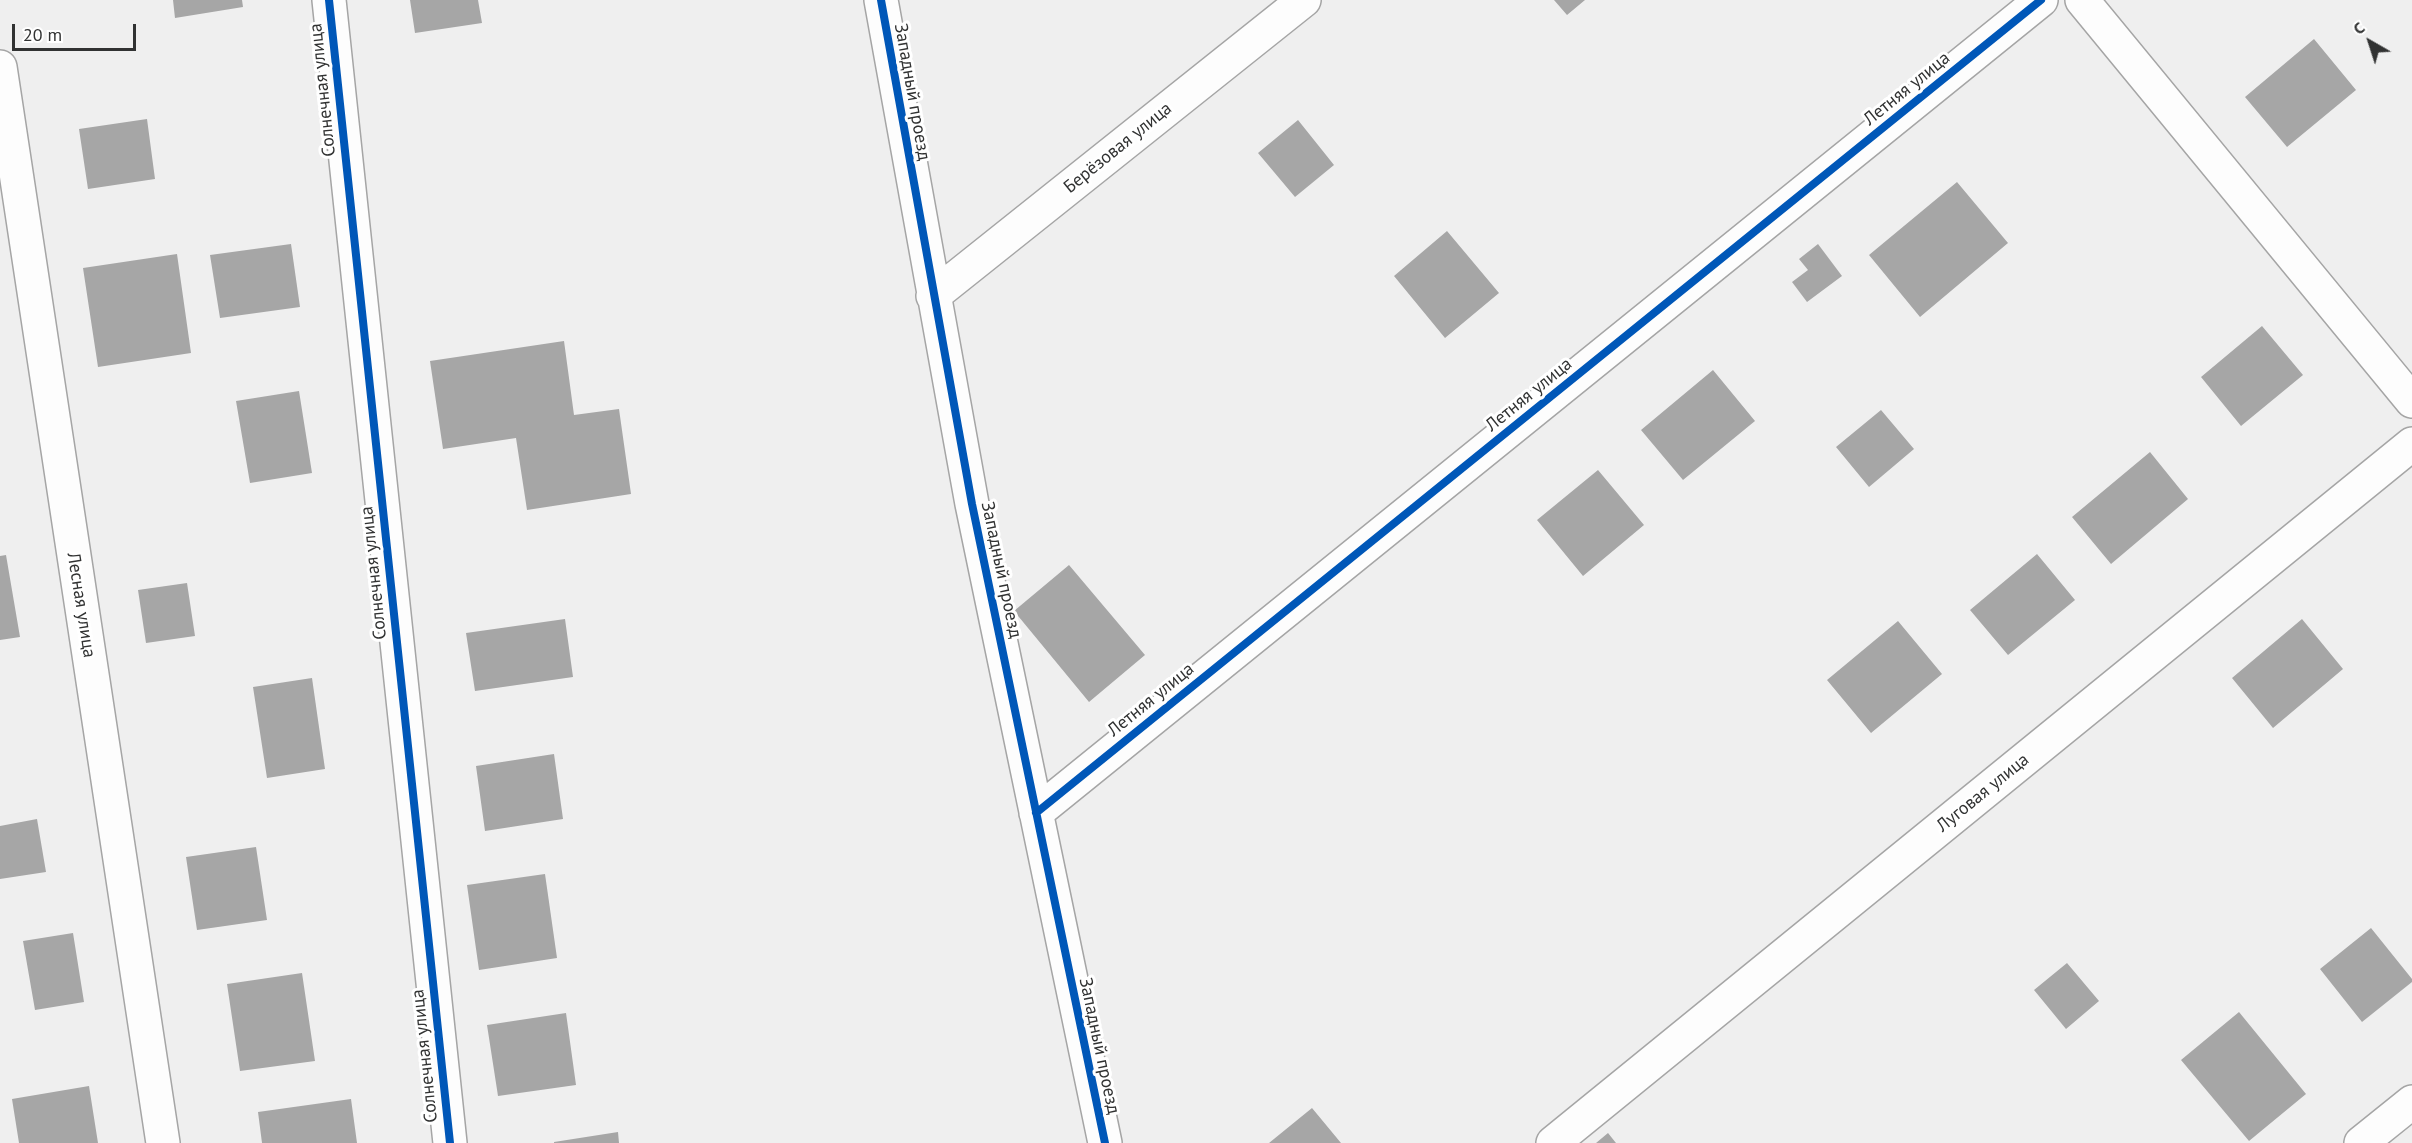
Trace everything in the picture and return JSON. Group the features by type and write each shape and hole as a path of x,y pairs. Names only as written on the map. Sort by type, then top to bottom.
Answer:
{"street":[{"name":"Солнечная улица","path":"329,0 450,1143"},
{"name":"Западный проезд","path":"881,0 972,504 1105,1143"},
{"name":"Берёзовая улица","path":"933,296 1304,0"},
{"name":"Летняя улица","path":"1036,813 2041,0"},
{"path":"2082,0 2412,401"},
{"name":"Лесная улица","path":"0,67 163,1143"},
{"name":"Луговая улица","path":"1553,1143 2412,444"},
{"path":"2361,1143 2412,1102"}],"building":[{"path":"173,0 242,0 243,7 175,18"},
{"path":"410,0 478,0 482,23 415,33"},
{"path":"1554,0 1585,0 1567,15"},
{"path":"2314,39 2356,90 2287,147 2245,97"},
{"path":"147,119 155,179 88,189 79,129"},
{"path":"1298,120 1334,165 1295,197 1258,153"},
{"path":"1957,182 2008,243 1920,317 1869,255"},
{"path":"1447,231 1499,293 1445,338 1394,276"},
{"path":"291,244 300,307 220,318 210,255"},
{"path":"1818,244 1842,276 1807,302 1792,282 1808,270 1799,259"},
{"path":"177,254 191,353 98,367 83,268"},
{"path":"2262,326 2303,375 2241,426 2201,377"},
{"path":"564,341 574,415 619,409 631,494 527,510 516,438 443,449 430,361"},
{"path":"1713,370 1755,421 1683,480 1641,430"},
{"path":"299,391 312,473 250,483 236,401"},
{"path":"1881,410 1914,449 1869,487 1836,447"},
{"path":"2150,452 2188,499 2111,564 2072,517"},
{"path":"1598,470 1644,525 1583,576 1537,520"},
{"path":"2037,554 2075,600 2008,655 1970,610"},
{"path":"6,555 20,637 0,640 0,556"},
{"path":"1069,565 1145,655 1089,702 1014,611"},
{"path":"187,583 195,636 146,643 138,590"},
{"path":"565,619 573,677 475,691 466,633"},
{"path":"2302,619 2343,669 2273,728 2232,678"},
{"path":"1898,621 1942,674 1871,733 1827,680"},
{"path":"312,678 325,769 267,778 253,687"},
{"path":"554,754 563,819 485,831 476,766"},
{"path":"37,819 46,872 0,879 0,826"},
{"path":"256,847 267,920 197,930 186,857"},
{"path":"545,874 557,958 479,970 467,885"},
{"path":"2371,928 2412,979 2412,982 2362,1022 2320,969"},
{"path":"73,933 84,1002 35,1010 23,941"},
{"path":"2067,963 2099,1001 2066,1029 2034,990"},
{"path":"302,973 315,1061 240,1071 227,984"},
{"path":"2239,1012 2306,1094 2249,1141 2181,1060"},
{"path":"566,1013 576,1085 498,1096 487,1025"},
{"path":"89,1086 98,1143 19,1143 12,1099"},
{"path":"351,1099 357,1143 262,1143 258,1112"},
{"path":"1312,1108 1341,1143 1269,1143"},
{"path":"618,1132 619,1143 554,1143 554,1142"},
{"path":"1608,1133 1616,1143 1596,1143"}],"cycle path":[{"path":"329,0 450,1143"},
{"path":"881,0 972,504 1105,1143"},
{"path":"1036,813 2041,0"}]}
